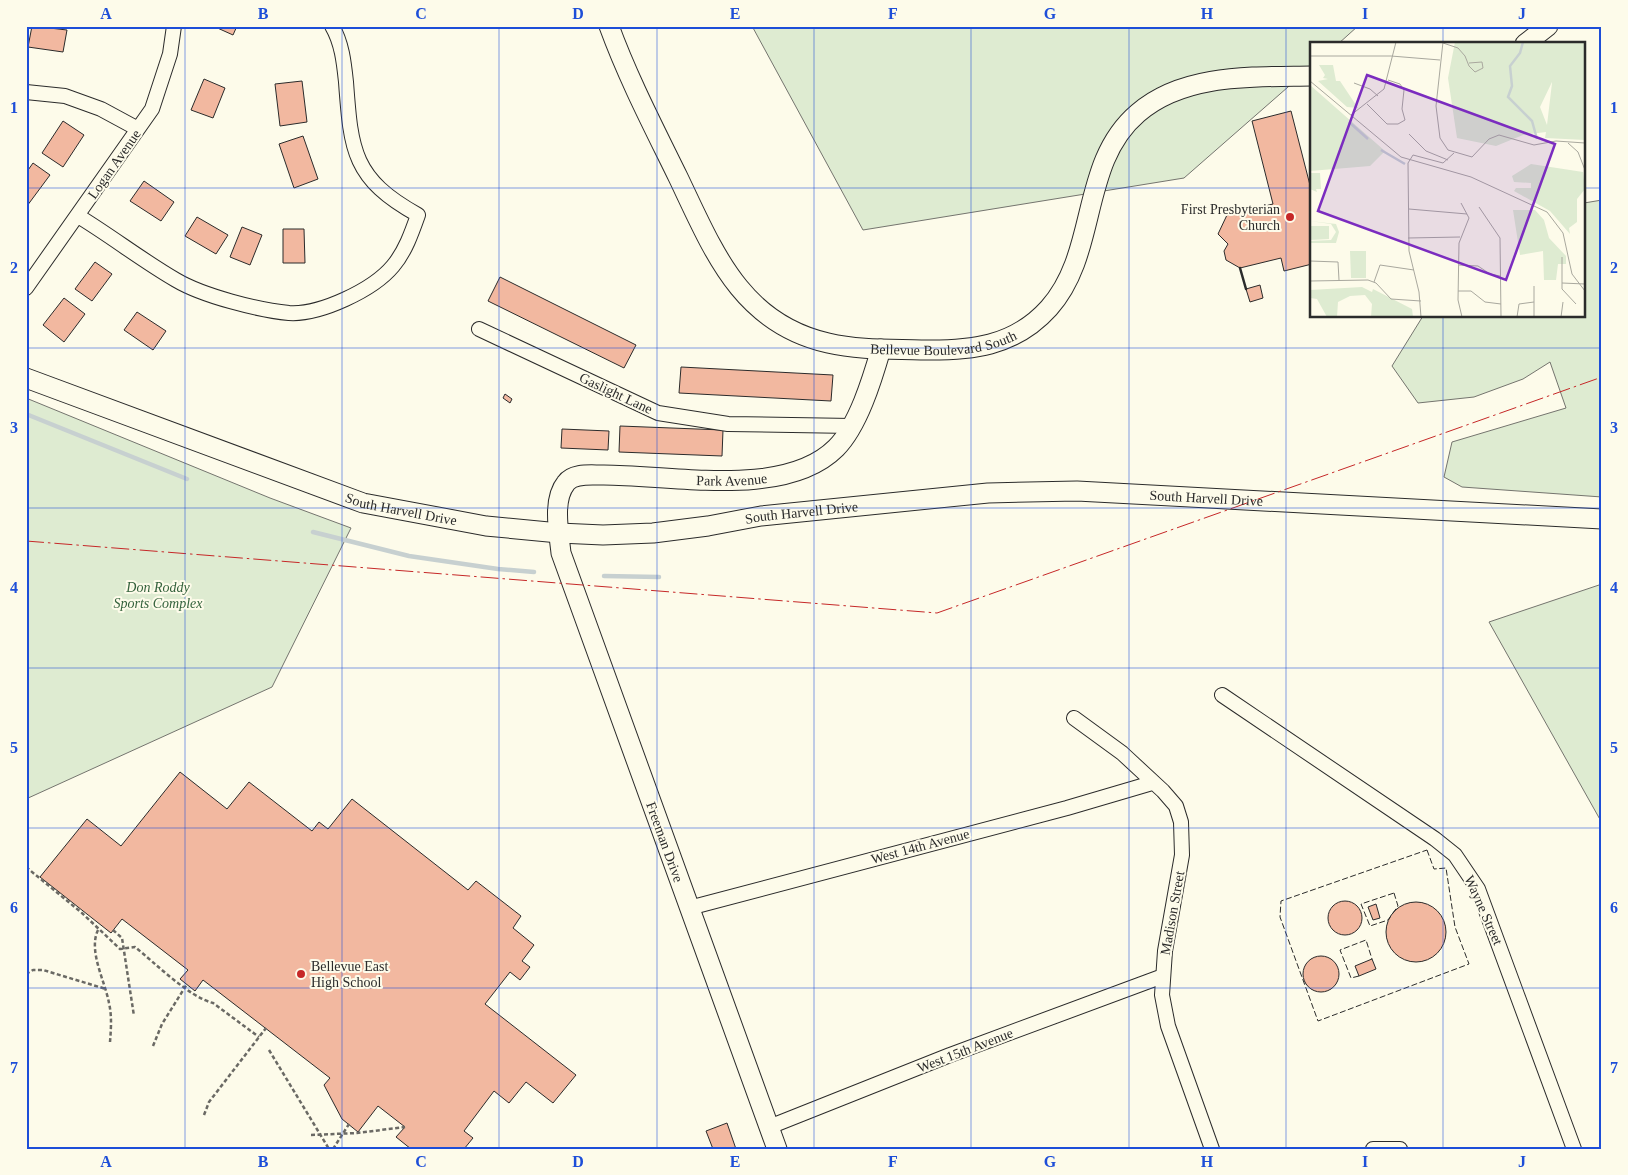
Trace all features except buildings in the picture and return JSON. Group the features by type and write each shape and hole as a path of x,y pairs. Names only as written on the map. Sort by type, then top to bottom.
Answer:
{"street":[{"name":"Logan Avenue","path":"26,288 152,110 170,54 174,26"},
{"path":"78,216 178,281 232,302 290,313 325,307 350,298 372,286 394,266 411,235 418,215 394,202 373,183 358,160 350,134 344,58 332,26"},
{"name":"Bellevue Boulevard South","path":"609,26 630,77 710,246 738,290 761,312 794,332 828,343 881,349 956,350 981,347 1006,340 1038,320 1066,285 1076,263 1104,159 1122,128 1144,108 1180,90 1208,82 1227,79 1310,76"},
{"path":"1528,42 1548,26"},
{"path":"26,92 65,96 101,109 138,129"},
{"name":"Gaslight Lane","path":"479,329 658,413 728,424 852,426"},
{"name":"Park Avenue","path":"559,533 559,502 562,490 570,478 605,475 728,481 780,474 807,467 824,458 837,448 852,426 874,373 881,349"},
{"name":"South Harvell Drive","path":"26,378 363,503 486,526 559,533 604,535 653,533 708,526 771,514 988,493 1077,491 1602,518"},
{"name":"Freeman Drive","path":"559,533 561,553 777,1149"},
{"name":"Wayne Street","path":"1222,695 1435,839 1455,855 1467,871 1488,912 1574,1149"},
{"name":"Madison Street","path":"1074,718 1122,754 1163,791 1176,806 1181,822 1182,855 1165,951 1162,995 1168,1026 1212,1149"},
{"name":"West 14th Avenue","path":"689,908 1067,808 1152,783"},
{"name":"West 15th Avenue","path":"769,1127 950,1055 1163,976"},
{"path":"1373,1149 1400,1149"}],"path":[{"path":"26,868 82,913 120,949 135,947 205,1001 213,1003 259,1037"},
{"path":"98,930 94,938 111,1014 110,1042"},
{"path":"113,930 122,938 134,1016"},
{"path":"26,974 33,970 44,970 106,989"},
{"path":"153,1046 162,1024 186,986"},
{"path":"204,1115 209,1102 266,1028"},
{"path":"269,1050 322,1134 329,1149"},
{"path":"333,1149 349,1124"},
{"path":"311,1135 342,1134 405,1127"}],"green space":[{"path":"752,26 1358,26 1340,42 1310,42 1310,68 1184,178 863,230"},
{"path":"1602,200 1602,497 1462,487 1444,477 1452,442 1566,408 1550,362 1523,379 1474,397 1418,403 1392,366 1422,318 1586,318 1586,203"},
{"name":"Don Roddy Sports Complex","path":"26,398 270,498 351,528 272,687 26,799"},
{"path":"1602,584 1602,823 1489,622"}],"waterway":[{"path":"26,414 187,479"},
{"path":"313,532 409,556 498,569 534,572"},
{"path":"604,576 659,577"}],"fence":[{"path":"1427,850 1434,869 1446,868 1455,927 1469,964 1318,1021 1280,917 1281,901 1427,850"},
{"path":"1394,893 1398,906 1388,920 1370,926 1361,904 1394,893"},
{"path":"1359,976 1351,978 1340,950 1366,940 1372,959"}],"wall":[{"path":"1240,268 1246,289"}],"power":[{"path":"26,541 937,613 1602,377"}],"place":[{"name":"First Presbyterian Church","path":"1290,217"},
{"name":"Bellevue East High School","path":"301,974"}]}
